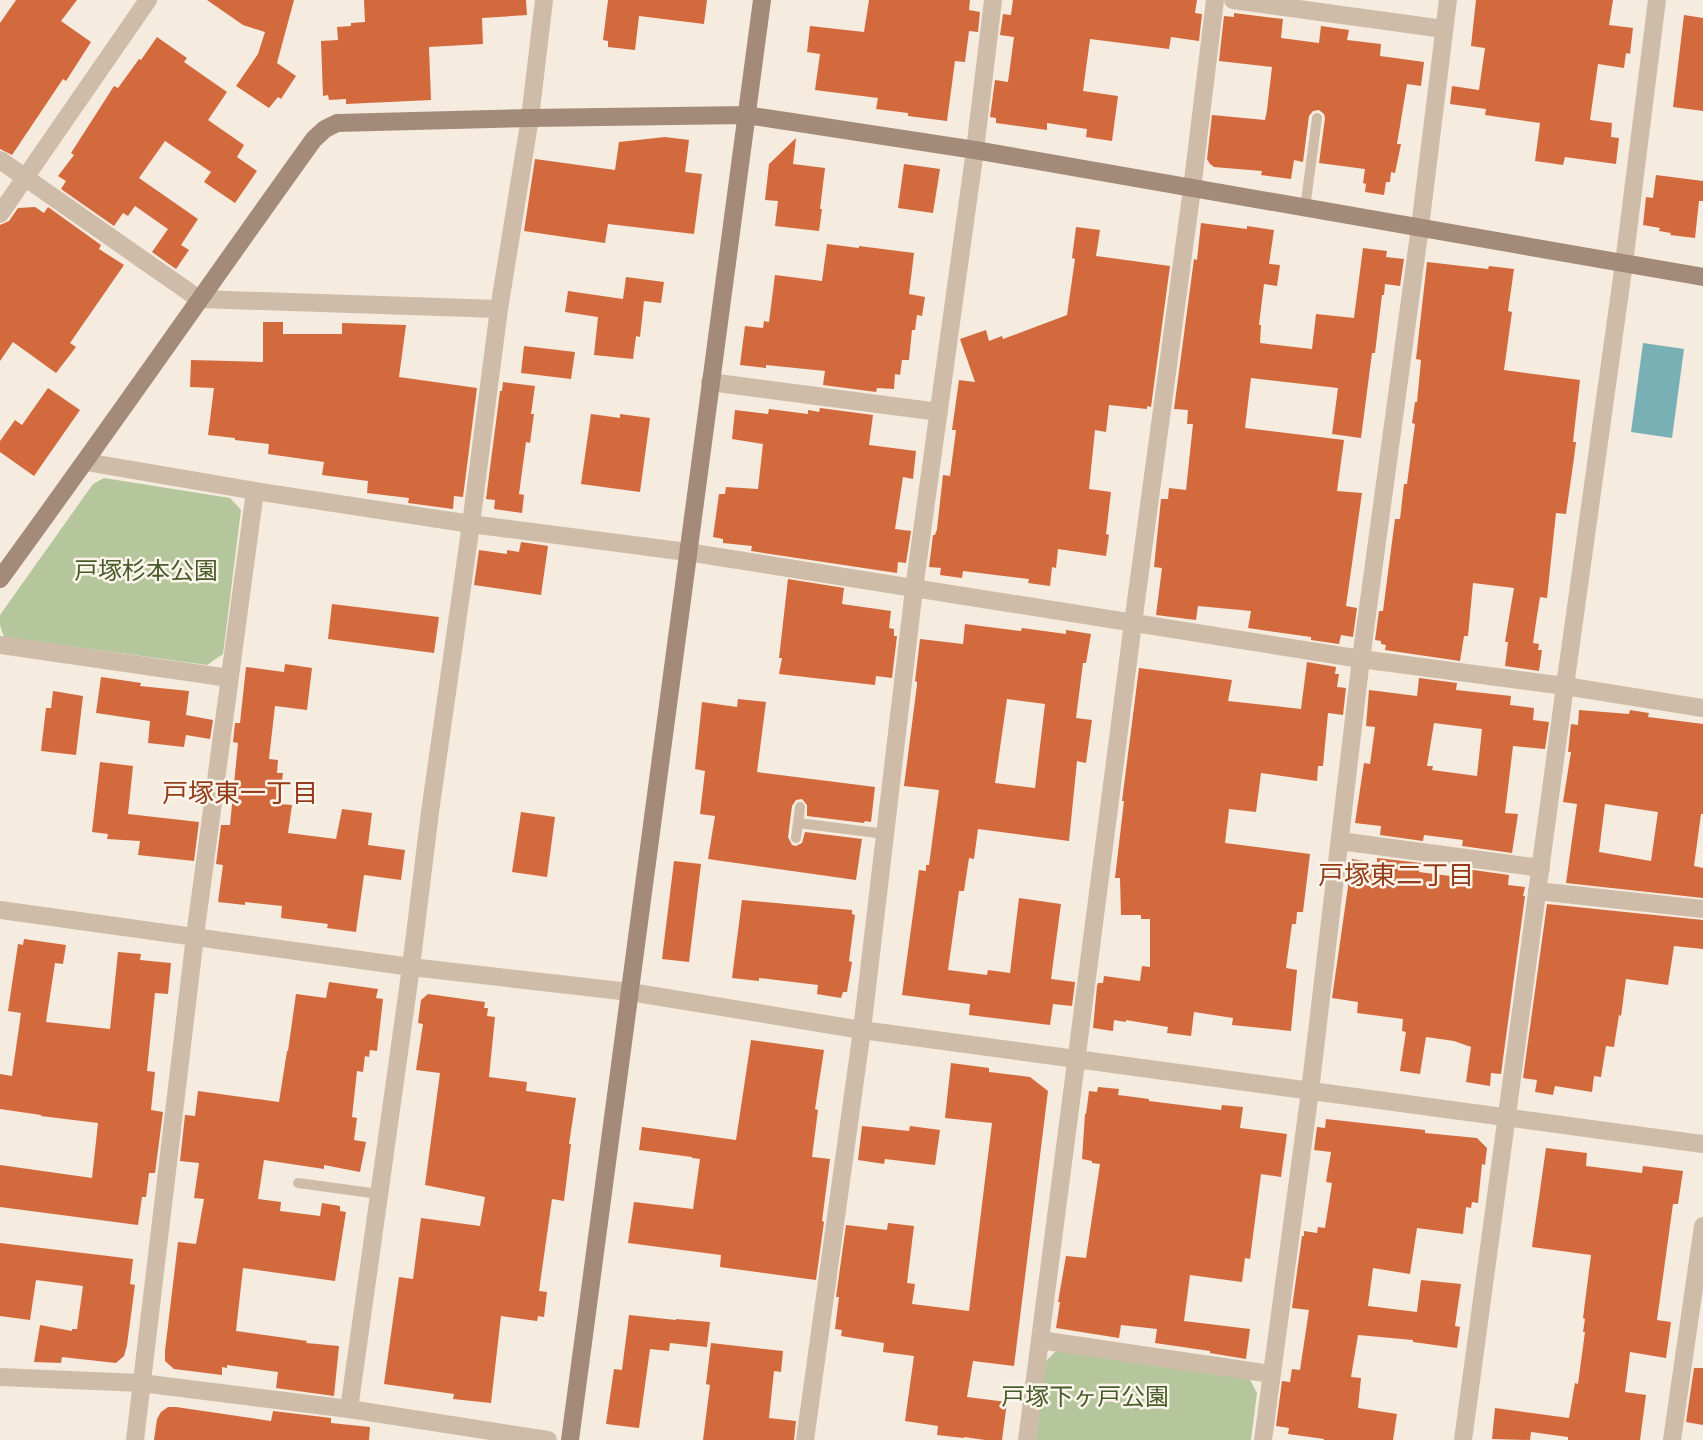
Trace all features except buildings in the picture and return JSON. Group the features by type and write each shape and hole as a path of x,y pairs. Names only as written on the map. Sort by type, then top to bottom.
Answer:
{"street":[{"path":"0,214 148,0"},
{"path":"349,1409 499,309 530,118 544,0"},
{"path":"570,1440 762,0"},
{"path":"805,1440 862,1030 914,589 975,150 993,0"},
{"path":"1027,1440 1215,0"},
{"path":"1233,0 1444,29"},
{"path":"1263,1440 1310,1091 1361,659 1448,0"},
{"path":"1463,1440 1624,263 1657,0"},
{"path":"0,579 314,139 337,123 746,115 975,150 1703,277"},
{"path":"0,160 199,299 499,309"},
{"path":"710,382 939,412"},
{"path":"86,462 471,524 687,552 1361,659 1565,686 1703,708"},
{"path":"135,1440 195,936 255,491"},
{"path":"0,645 229,678"},
{"path":"1340,841 1541,868"},
{"path":"1537,891 1703,909"},
{"path":"0,910 411,967 630,992 862,1030 1703,1144"},
{"path":"1672,1440 1703,1226"},
{"path":"1040,1340 1272,1374"},
{"path":"0,1377 141,1383 349,1409 548,1440"}],"lane":[{"path":"1305,208 1317,118"},
{"path":"796,838 800,807"},
{"path":"798,824 885,834"},
{"path":"298,1183 379,1194"}],"green space":[{"name":"戸塚杉本公園","path":"104,478 230,498 241,510 223,654 207,665 4,637 0,615 93,484"},
{"name":"戸塚下ヶ戸公園","path":"1056,1351 1248,1376 1257,1393 1251,1440 1035,1440 1045,1362"}],"water":[{"path":"1643,343 1684,349 1672,438 1631,432"}],"district":[{"name":"戸塚東一丁目","path":"240,793"},
{"name":"戸塚東二丁目","path":"1396,875"}]}
